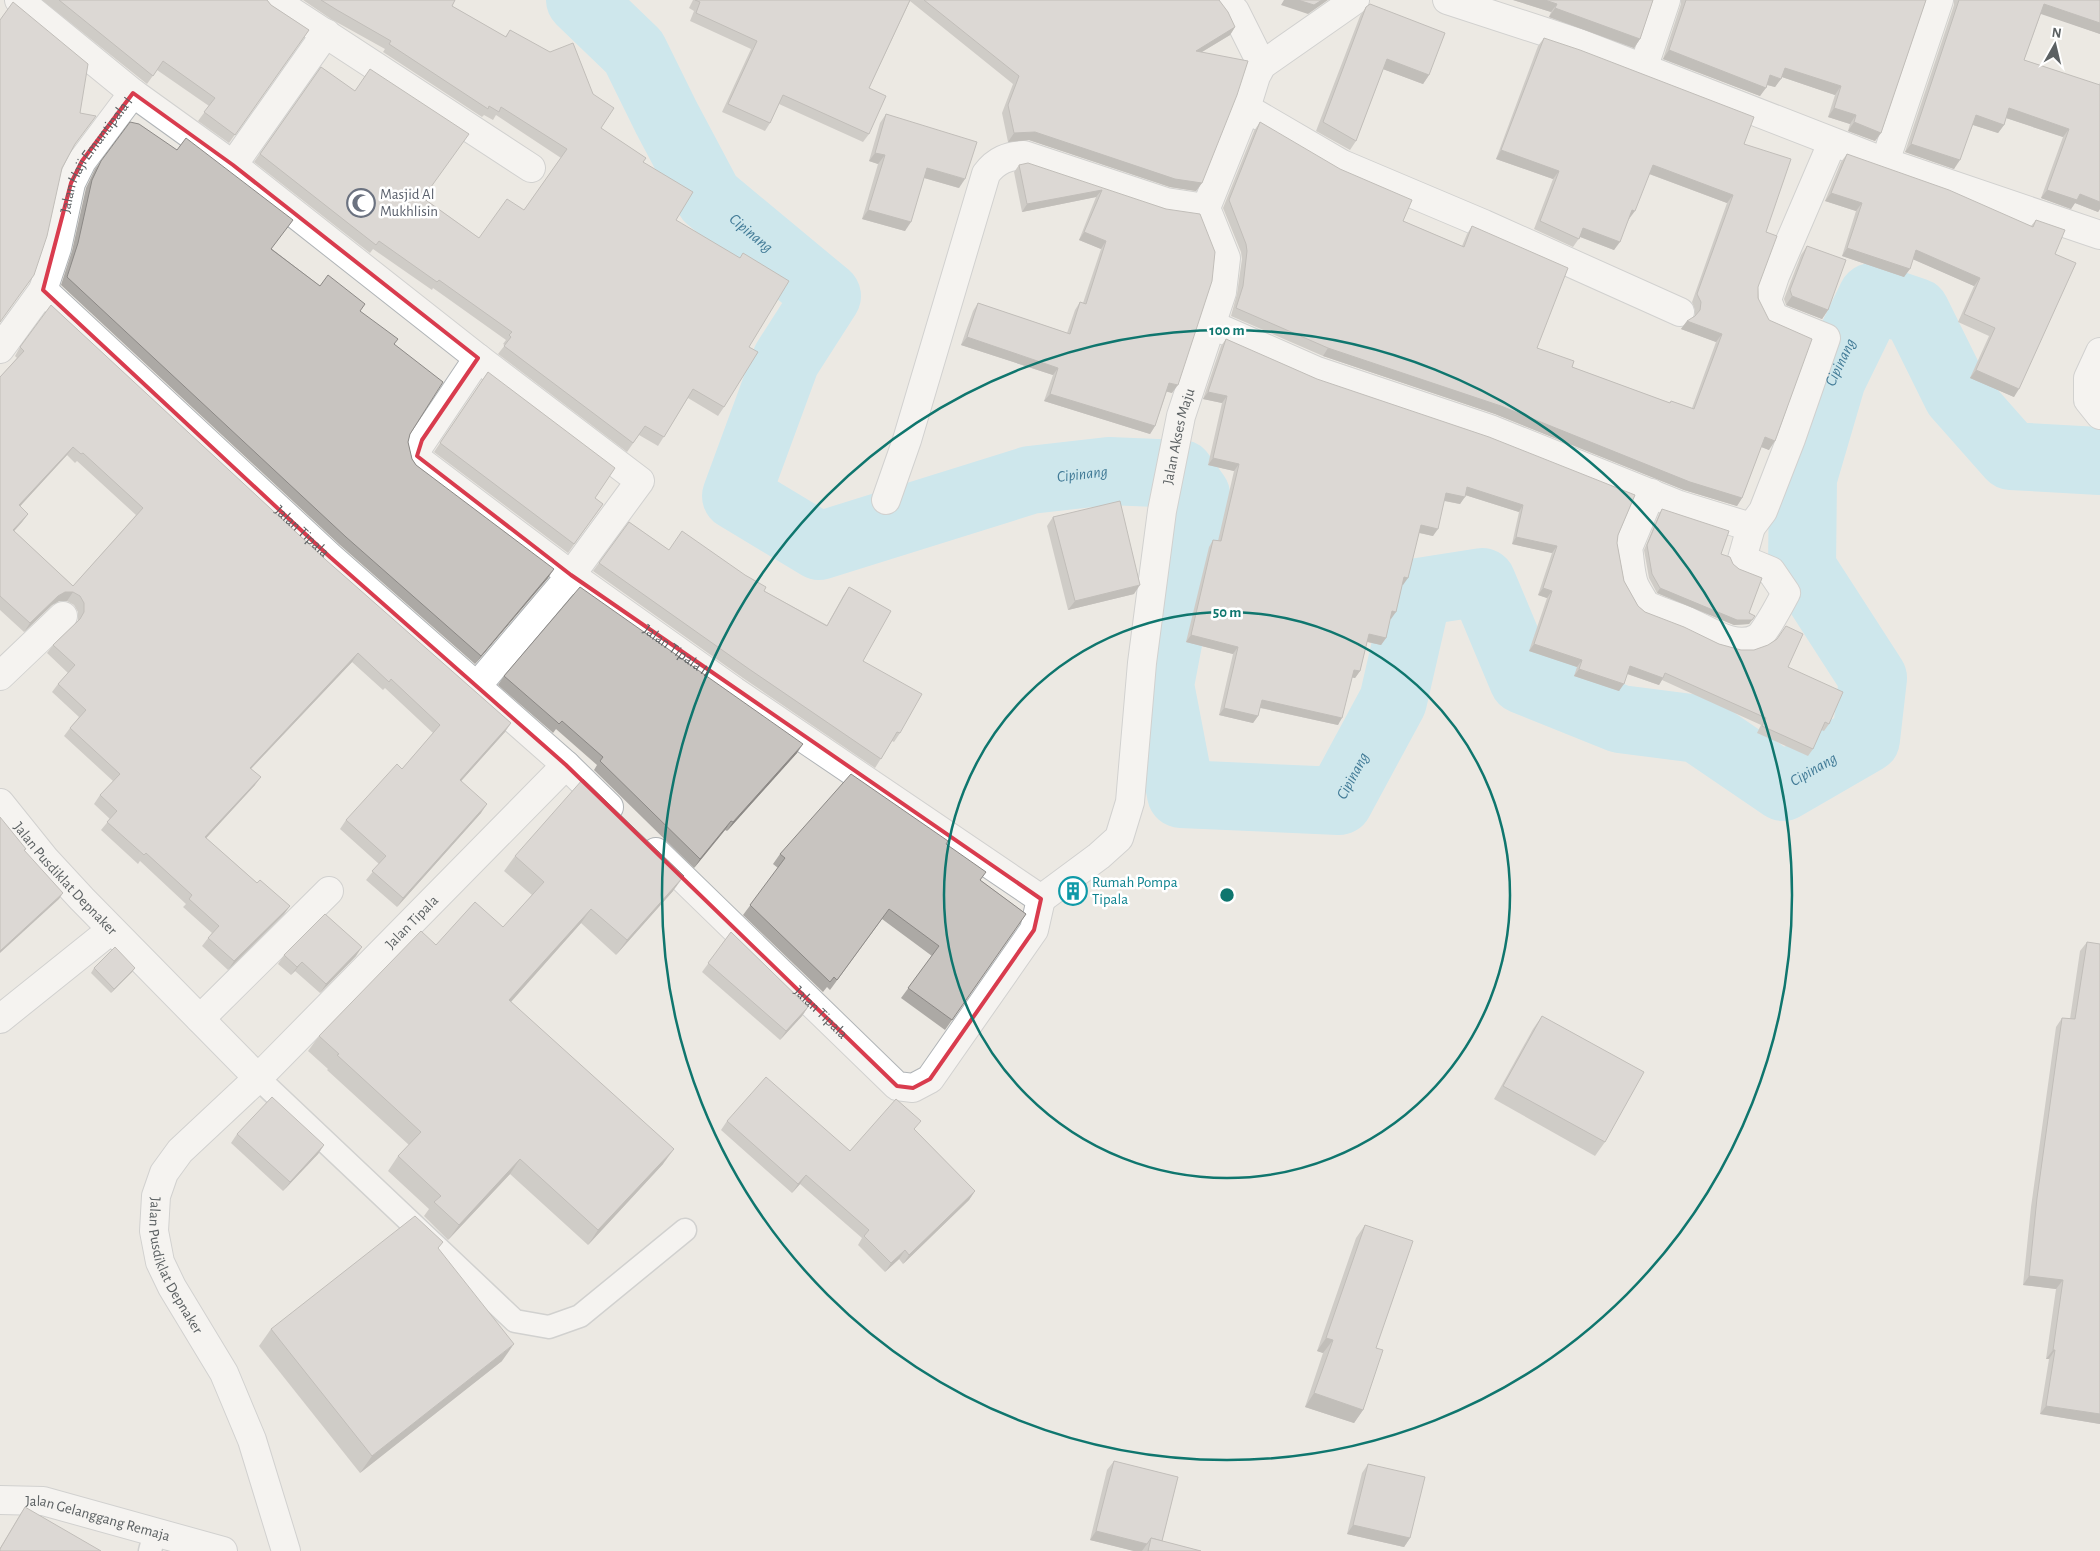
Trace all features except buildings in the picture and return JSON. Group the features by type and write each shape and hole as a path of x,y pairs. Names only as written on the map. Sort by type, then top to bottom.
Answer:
{"street":[{"name":"Jalan Haji Emuntipala I","path":"0,349 43,290 57,248 71,183 82,161 133,93 20,0"},
{"path":"274,0 531,168"},
{"path":"1226,0 1235,11 1262,65"},
{"path":"886,500 907,440 983,183 990,168 1005,158 1024,155 1166,202 1206,208 1246,108 1256,76 1262,65 1356,0"},
{"path":"1447,0 1579,44 1832,143 2100,235"},
{"path":"1643,69 1666,0"},
{"path":"1885,162 1939,0"},
{"path":"233,165 326,33"},
{"path":"133,93 233,165 478,358 640,481 572,576 476,687"},
{"path":"1246,108 1342,164 1484,224 1680,312"},
{"path":"1651,493 1628,548 1634,584 1646,605 1696,624 1727,639 1742,642 1759,638 1786,593 1771,571 1742,560 1751,527 1763,510 1788,448 1826,338 1774,317 1767,300 1775,276 1832,143"},
{"name":"Jalan Akses Maju","path":"1041,899 1099,856 1119,838 1130,802 1142,663 1167,489 1181,416 1222,292 1226,258 1206,208"},
{"name":"Jalan Tipala","path":"43,290 330,557 566,765 897,1086 913,1088 930,1079 1034,930 1041,899"},
{"path":"1210,324 1316,372 1490,429 1679,505 1751,527"},
{"path":"2100,352 2088,378 2088,400 2100,415"},
{"name":"Jalan Tipala II","path":"478,358 422,440 418,449 418,457 426,465 572,576 734,690 1041,899"},
{"path":"0,676 63,616"},
{"name":"Jalan Tipala","path":"258,1078 566,765"},
{"name":"Jalan Pusdiklat Depnaker","path":"0,803 45,859 111,930 258,1078 180,1151 164,1173 156,1196 154,1232 160,1262 172,1287 224,1373 252,1440 286,1551"},
{"path":"200,1019 330,891"},
{"path":"0,1019 111,930"},
{"name":"Jalan Gelanggang Remaja","path":"0,1500 43,1501 153,1541 224,1551"}],"lane":[{"path":"258,1078 515,1321 549,1327 580,1316 686,1230"}],"highlighted area":[{"path":"133,93 233,165 478,358 422,440 417,456 571,575 1041,899 1034,930 930,1079 913,1088 897,1086 566,765 330,557 43,290 71,183 82,161"}],"waterway":[{"name":"Cipinang","path":"580,0 634,52 709,198 827,296 786,360 736,496 819,546 1030,480 1109,471 1181,474 1196,495 1160,685 1181,794 1339,801 1393,701 1418,592 1482,582 1523,680 1620,719 1698,729 1783,787 1866,739 1873,678 1802,568 1803,478 1832,379 1872,297 1916,312 1957,395 2011,456 2100,461"}],"place":[{"name":"Masjid Al Mukhlisin","path":"361,203"},
{"name":"Rumah Pompa Tipala","path":"1073,891"}]}
